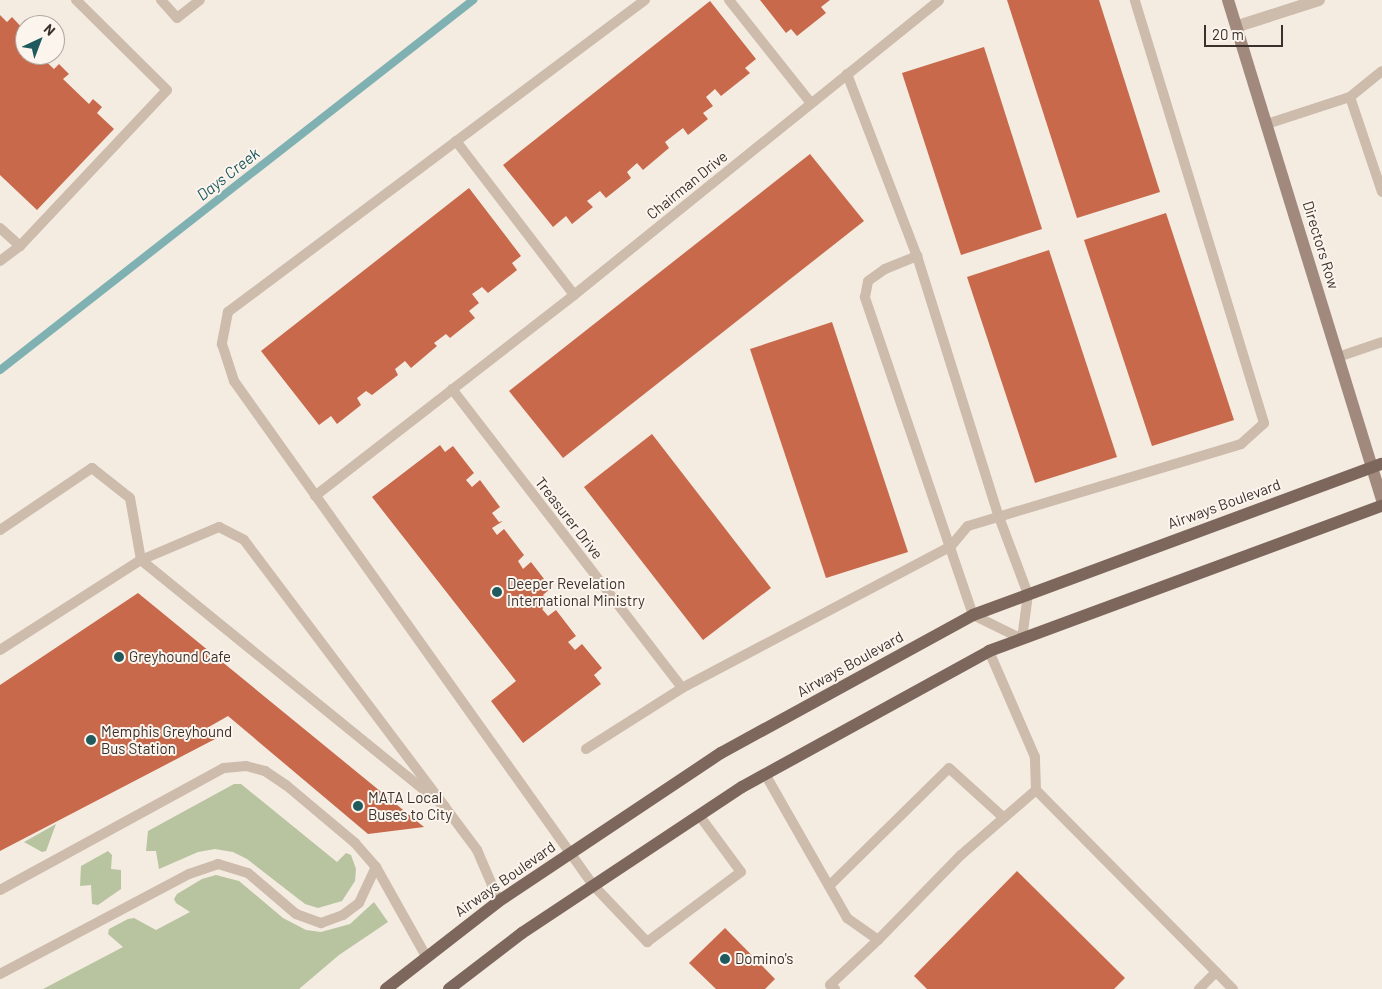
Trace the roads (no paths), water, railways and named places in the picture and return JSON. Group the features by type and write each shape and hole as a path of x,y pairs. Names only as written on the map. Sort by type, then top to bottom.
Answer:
{"main road":[{"name":"Airways Boulevard","path":"386,989 499,901 721,753 972,616 1376,466"},
{"path":"448,989 593,885 699,815 765,774 989,651 1382,506"}],"street":[{"name":"Directors Row","path":"1228,0 1238,26 1338,357 1376,466 1382,500"},
{"path":"1238,26 1319,0"}],"lane":[{"path":"0,261 20,246 167,90 76,0"},
{"path":"160,0 177,18 200,0"},
{"path":"644,0 228,312 222,344 234,381 315,496 593,885 647,942 741,872 699,815"},
{"path":"729,0 812,103"},
{"name":"Chairman Drive","path":"315,496 574,295 940,0"},
{"path":"586,749 682,688 951,546 968,526 1241,444 1264,423 1135,0"},
{"path":"1267,124 1350,97 1382,71"},
{"path":"847,74 917,256 1000,517 1028,594 1022,639 972,616 951,546 865,296 868,281 885,269 917,256"},
{"path":"1350,97 1382,192"},
{"path":"456,142 574,295"},
{"path":"0,228 20,246"},
{"path":"1338,357 1382,342"},
{"name":"Treasurer Drive","path":"452,389 682,688"},
{"path":"0,530 92,468 130,498 141,560 445,807"},
{"path":"0,650 141,560 219,527 244,540 445,807 476,850 499,901"},
{"path":"989,651 1035,757 1036,790 1233,989"},
{"path":"0,890 224,768 246,766 265,771 286,785 355,843 376,867 426,956"},
{"path":"829,886 949,768 1004,818"},
{"path":"765,774 847,918 878,940"},
{"path":"835,989 830,985 878,940 961,856 1036,790"},
{"path":"0,974 189,874 218,864 248,874 296,914 321,923 343,915 359,902 376,867"},
{"path":"1199,989 1216,972"}],"waterway":[{"name":"Days Creek","path":"0,370 473,0"}],"place":[{"name":"Deeper Revelation International Ministry","path":"497,592"},
{"name":"Greyhound Cafe","path":"119,657"},
{"name":"Memphis Greyhound Bus Station","path":"91,740"},
{"name":"MATA Local Buses to City","path":"358,806"},
{"name":"Domino's","path":"725,959"}]}
